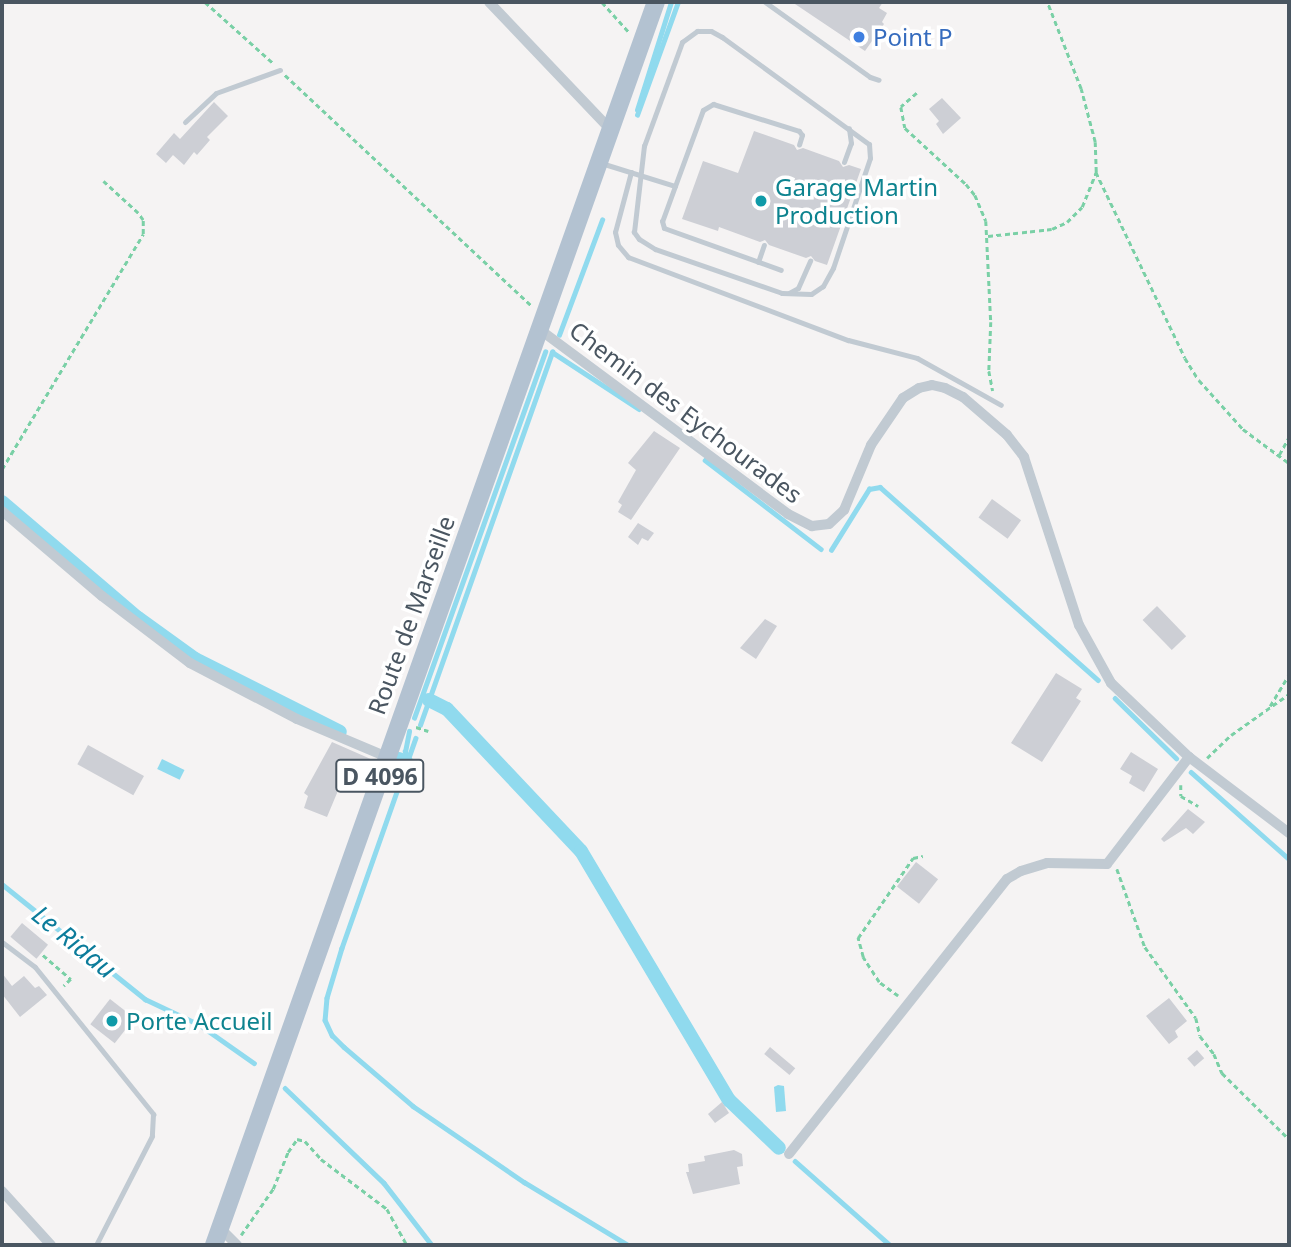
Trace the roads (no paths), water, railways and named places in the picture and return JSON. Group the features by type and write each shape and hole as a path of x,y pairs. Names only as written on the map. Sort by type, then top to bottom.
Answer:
{"main road":[{"name":"Route de Marseille","path":"217,1237 656,2"}],"street":[{"path":"489,2 610,129"},
{"name":"Chemin des Eychourades","path":"542,323 788,514 812,526 829,524 844,510 871,445 903,398 919,388 932,385 963,397 1007,435 1024,457 1079,625 1111,683 1188,757 1289,833"},
{"path":"2,511 113,604 190,663 285,714 387,757"},
{"path":"789,1154 1007,879 1036,865 1101,865 1114,859 1188,757"},
{"path":"2,1191 51,1245"},
{"path":"217,1237 236,1244"}],"lane":[{"path":"765,2 870,78 879,80"},
{"path":"697,30 711,31 722,37 849,127 869,144 870,158 832,268 823,286 811,294 782,293 656,249 639,239 634,222 644,146 678,51 684,39 697,30"},
{"path":"185,122 216,93 280,70"},
{"path":"780,270 664,228 662,221 703,110 713,104 799,131 802,135 799,145"},
{"path":"844,162 851,143 849,127"},
{"path":"598,162 675,186"},
{"path":"631,172 615,232 618,245 628,257 848,340 917,358 1001,405"},
{"path":"758,262 764,245"},
{"path":"782,293 796,290 810,261"},
{"path":"2,942 35,967 153,1114 152,1136 96,1245"}],"water":[{"path":"162,759 184,770 180,780 157,769"},
{"path":"784,1086 786,1111 776,1112 774,1087"}],"waterway":[{"path":"637,110 671,2"},
{"path":"637,115 678,2"},
{"path":"559,335 602,220"},
{"path":"414,718 545,352"},
{"path":"420,725 552,352 639,409"},
{"path":"705,460 821,549"},
{"path":"831,550 869,489 880,487 1098,680"},
{"path":"2,502 138,618 195,659 340,732"},
{"path":"1115,698 1176,758"},
{"path":"429,700 447,709 581,851 729,1100 779,1148"},
{"path":"408,758 405,752 409,731"},
{"path":"416,738 342,948 327,998 325,1020 332,1035 344,1047 413,1106 524,1182 628,1245"},
{"path":"399,759 407,763"},
{"path":"1191,772 1289,859"},
{"name":"Le Ridau","path":"2,884 145,999 200,1025 254,1063"},
{"name":"Le Ridau","path":"285,1088 384,1183 432,1245"},
{"path":"795,1161 890,1245"}],"place":[{"name":"Point P","path":"859,37"},
{"name":"Garage Martin Production","path":"761,201"},
{"name":"Porte Accueil","path":"112,1021"}]}
